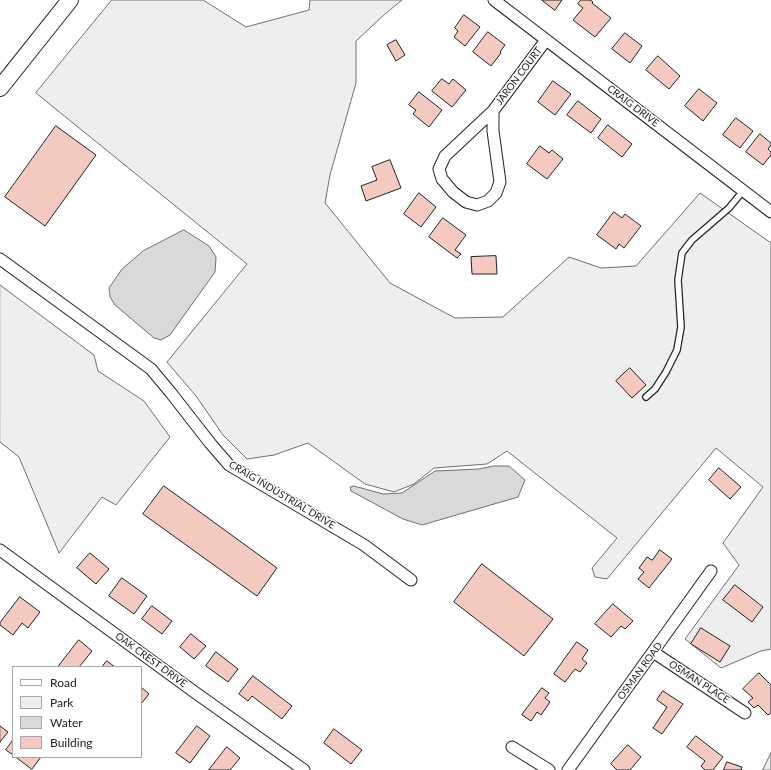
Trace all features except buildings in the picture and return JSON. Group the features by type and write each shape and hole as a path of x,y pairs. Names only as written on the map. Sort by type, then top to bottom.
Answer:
{"main road":[{"path":"0,88 70,0"}],"street":[{"name":"CRAIG DRIVE","path":"494,0 771,212"},
{"name":"JARON COURT","path":"493,111 493,131 500,182 496,193 488,201 477,205 466,202 453,192 442,179 439,169 445,156 493,111 546,40"},
{"name":"CRAIG INDUSTRIAL DRIVE","path":"0,259 151,369 229,465 364,545 411,580"},
{"name":"OAK CREST DRIVE","path":"0,550 304,770"},
{"name":"OSMAN ROAD","path":"568,770 711,571"},
{"name":"OSMAN PLACE","path":"653,652 745,713"},
{"path":"512,747 549,770"}],"lane":[{"path":"646,397 656,389 677,350 681,327 678,280 682,253 692,240 729,208 743,191"}],"green space":[{"path":"112,0 203,0 246,27 309,10 310,0 402,0 356,41 356,83 330,175 325,203 390,283 455,318 503,317 569,257 601,268 636,266 700,193 771,243 771,649 761,651 721,668 685,639 739,565 723,543 763,487 716,448 607,579 595,577 592,568 617,538 507,451 487,464 434,468 414,484 394,492 365,484 308,443 274,455 247,459 223,435 196,396 167,362 247,264 36,93"},
{"path":"0,285 94,355 98,371 144,401 170,437 116,505 102,497 59,553 19,457 0,442"},
{"path":"771,753 771,770 763,770"}],"water":[{"path":"184,230 209,246 216,257 215,272 170,335 161,340 154,338 115,305 110,297 109,288 122,269 143,251"},
{"path":"493,466 509,466 525,480 518,497 422,525 403,519 351,491 350,487 354,486 383,494 402,493 435,471 479,469"}]}
